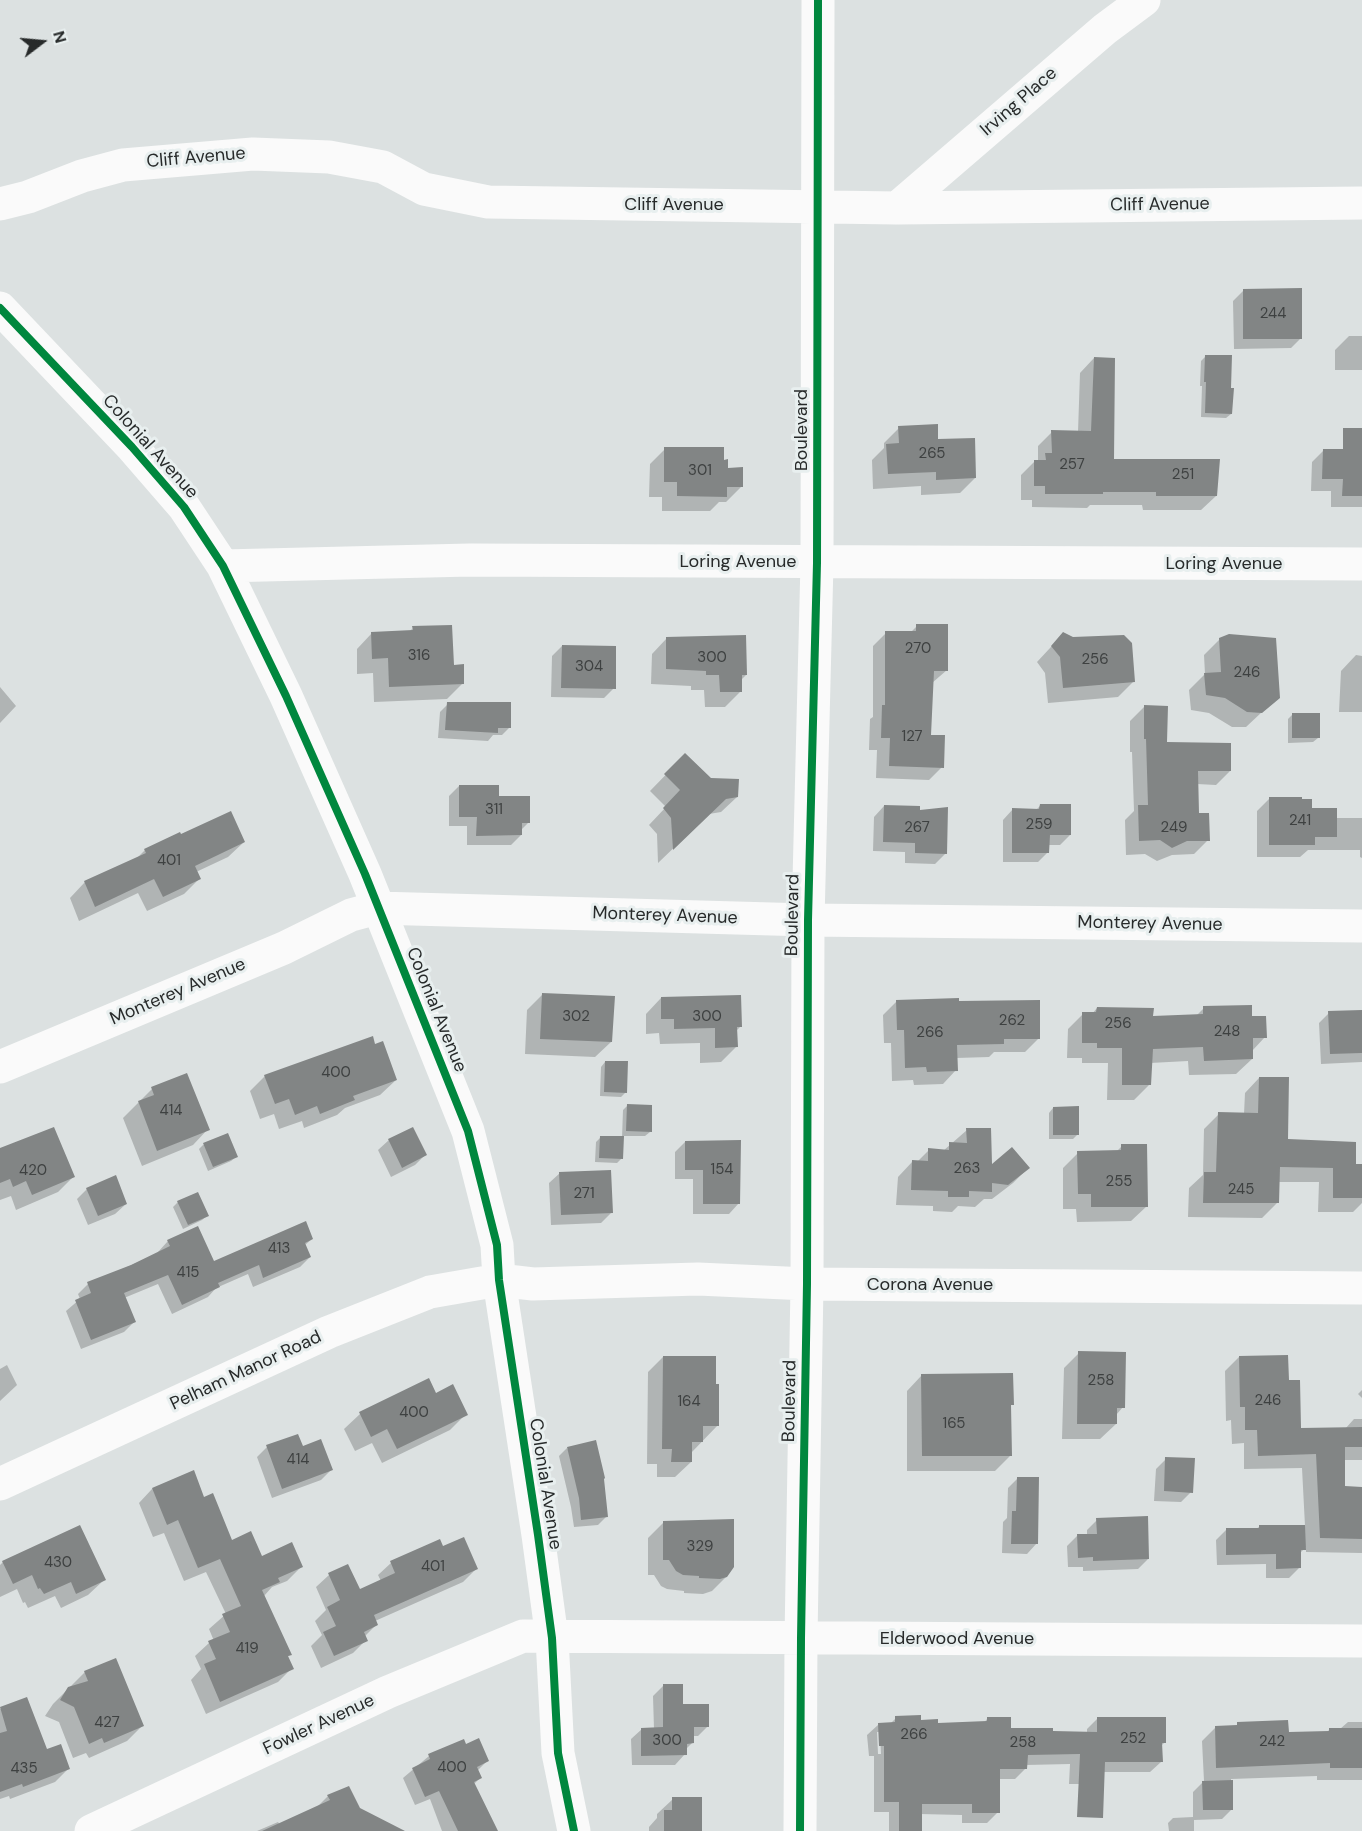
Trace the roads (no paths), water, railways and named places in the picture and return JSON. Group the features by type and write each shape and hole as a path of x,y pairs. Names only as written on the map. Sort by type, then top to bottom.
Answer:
{"street":[{"name":"Boulevard","path":"800,1831 807,1284 808,920 817,563 818,0"},
{"name":"Irving Place","path":"897,208 1104,29 1144,0"},
{"name":"Cliff Avenue","path":"0,204 28,197 82,176 123,165 253,154 329,157 383,167 424,189 488,202 897,208 1362,203"},
{"name":"Colonial Avenue","path":"0,308 132,447 184,507 223,566 286,696 365,874 468,1131 497,1245 499,1280 552,1638 558,1753 574,1831"},
{"name":"Loring Avenue","path":"223,566 470,560 1362,564"},
{"name":"Monterey Avenue","path":"1,1065 284,948 351,915 377,908 808,920 1362,926"},
{"name":"Corona Avenue","path":"499,1280 533,1284 698,1279 807,1284 1362,1288"},
{"name":"Pelham Manor Road","path":"0,1484 329,1332 430,1292 499,1280"},
{"name":"Fowler Avenue","path":"91,1831 409,1684 523,1636 552,1638"},
{"name":"Elderwood Avenue","path":"552,1638 1362,1641"}]}
